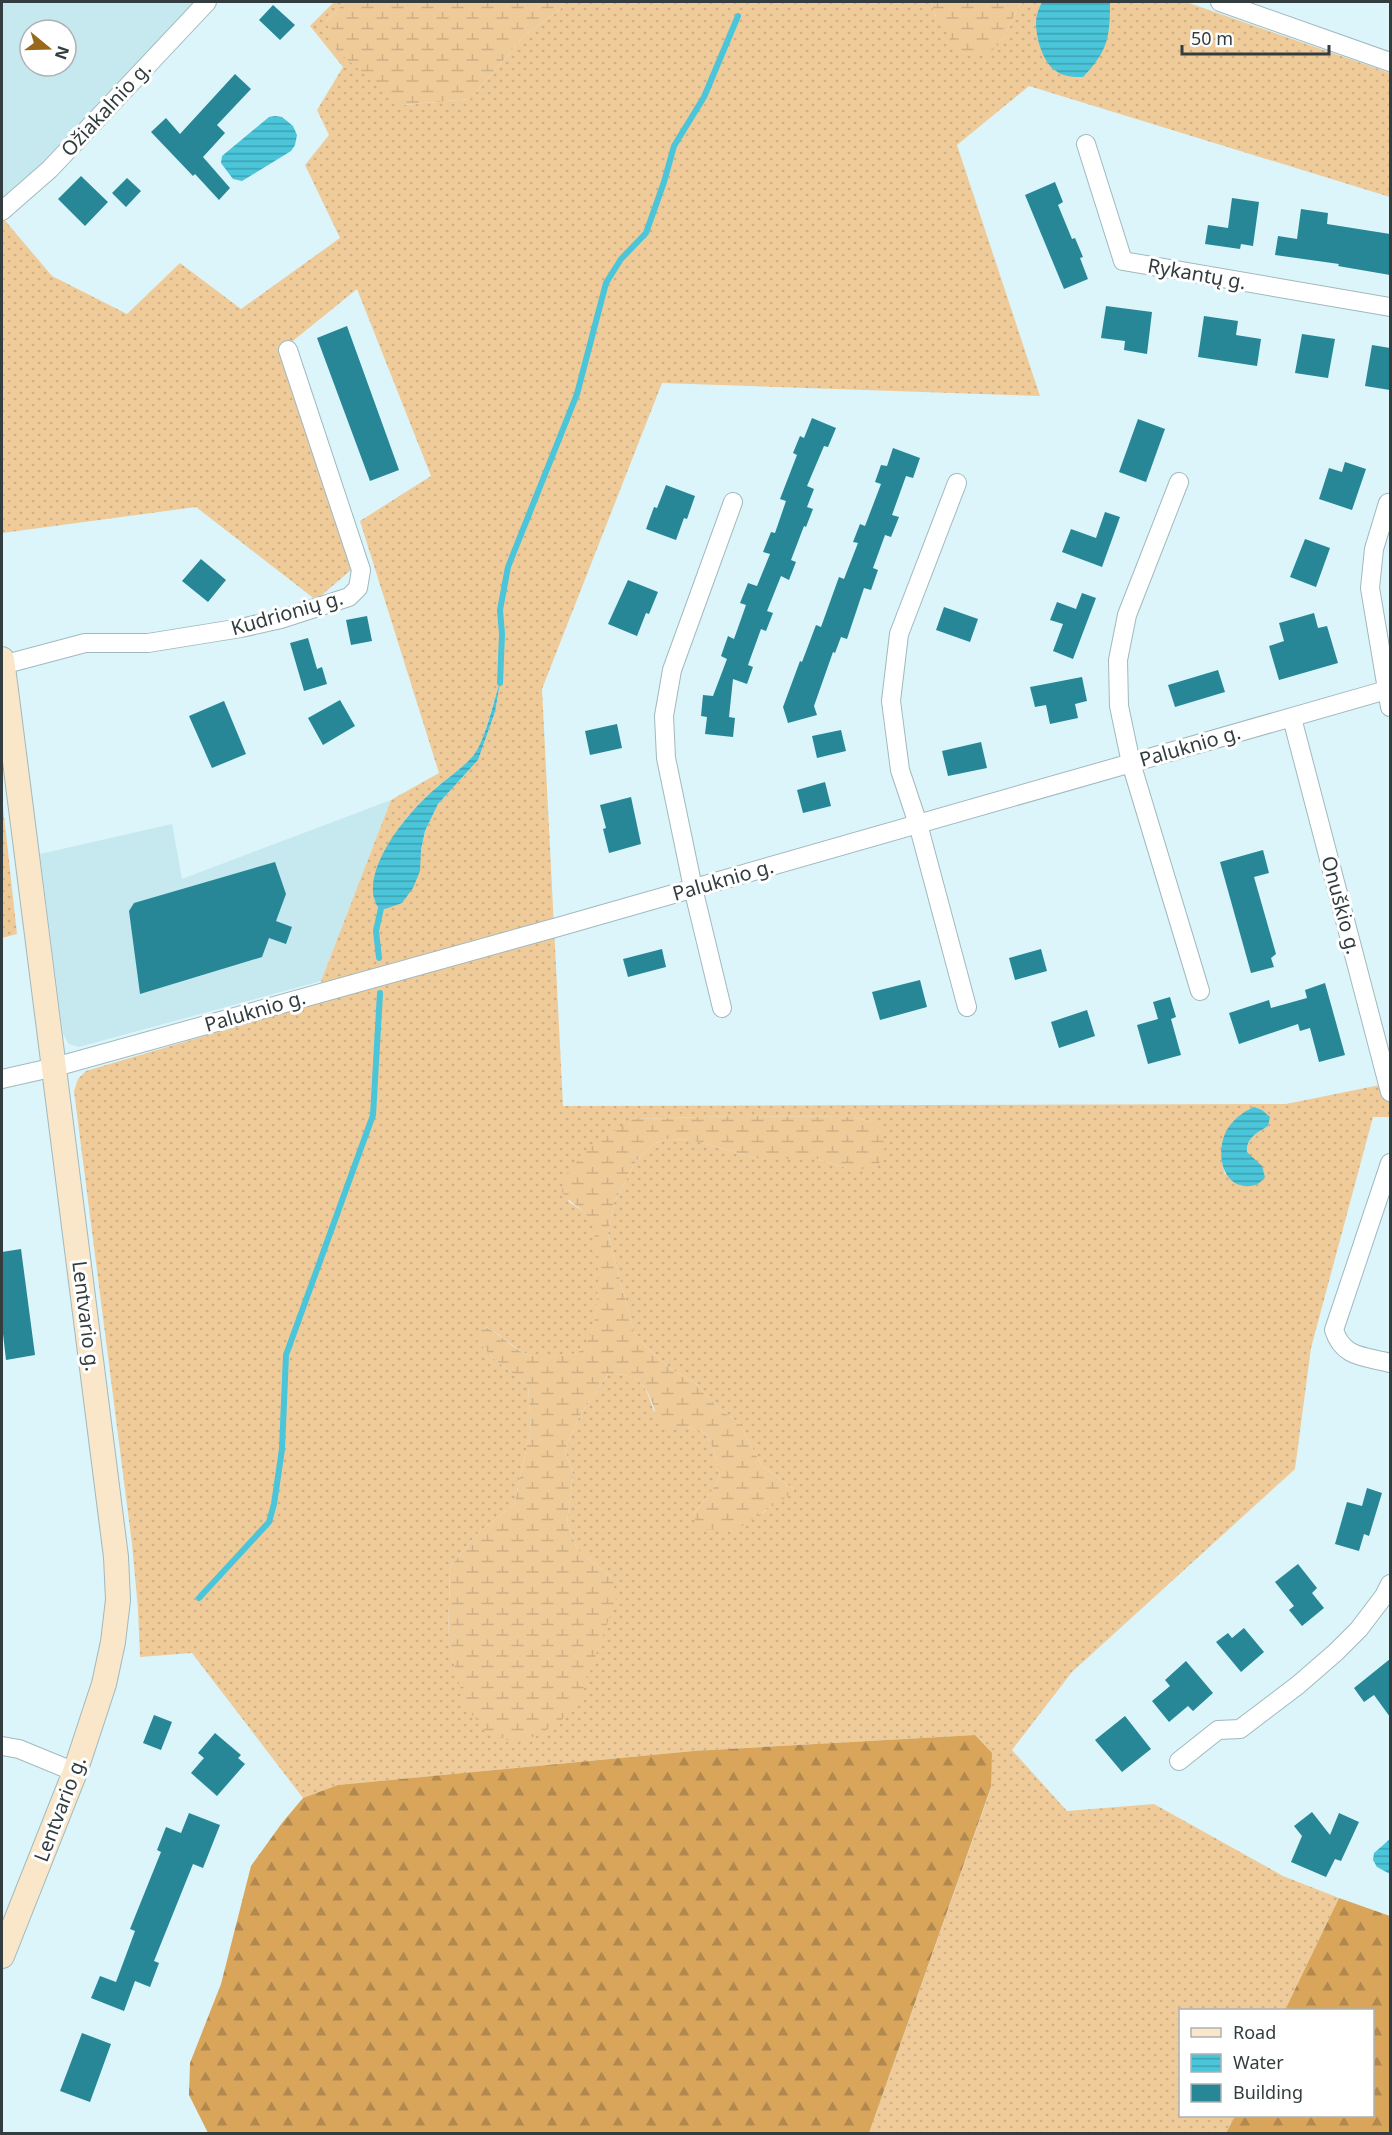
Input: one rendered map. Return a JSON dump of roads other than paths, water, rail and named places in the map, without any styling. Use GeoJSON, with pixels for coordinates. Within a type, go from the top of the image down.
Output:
{"type":"FeatureCollection","features":[{"type":"Feature","properties":{"kind":"main road","name":"Lentvario g."},"geometry":{"type":"LineString","coordinates":[[2,659],[116,1557],[118,1600],[113,1642],[104,1684],[75,1772],[2,1956]]}},
{"type":"Feature","properties":{"kind":"street","name":"Ožiakalnio g."},"geometry":{"type":"LineString","coordinates":[[2,211],[50,169],[207,2]]}},
{"type":"Feature","properties":{"kind":"street"},"geometry":{"type":"LineString","coordinates":[[1220,2],[1390,62]]}},
{"type":"Feature","properties":{"kind":"street","name":"Rykantų g."},"geometry":{"type":"LineString","coordinates":[[1086,144],[1124,261],[1390,307]]}},
{"type":"Feature","properties":{"kind":"street","name":"Kudrionių g."},"geometry":{"type":"LineString","coordinates":[[2,665],[85,643],[148,643],[241,628],[281,619],[349,597],[358,588],[361,570],[288,351]]}},
{"type":"Feature","properties":{"kind":"street"},"geometry":{"type":"LineString","coordinates":[[1179,482],[1127,615],[1119,660],[1119,706],[1131,763],[1200,991]]}},
{"type":"Feature","properties":{"kind":"street"},"geometry":{"type":"LineString","coordinates":[[957,483],[899,634],[891,701],[900,770],[918,824],[967,1007]]}},
{"type":"Feature","properties":{"kind":"street"},"geometry":{"type":"LineString","coordinates":[[722,1008],[693,888],[666,758],[664,716],[672,670],[733,502]]}},
{"type":"Feature","properties":{"kind":"street"},"geometry":{"type":"LineString","coordinates":[[1388,503],[1374,549],[1370,588],[1389,695]]}},
{"type":"Feature","properties":{"kind":"street","name":"Paluknio g."},"geometry":{"type":"LineString","coordinates":[[2,1079],[55,1067],[1292,718],[1389,695]]}},
{"type":"Feature","properties":{"kind":"street","name":"Onuškio g."},"geometry":{"type":"LineString","coordinates":[[1292,718],[1390,1092]]}},
{"type":"Feature","properties":{"kind":"street"},"geometry":{"type":"LineString","coordinates":[[1390,1163],[1334,1330],[1338,1342],[1346,1351],[1390,1363]]}},
{"type":"Feature","properties":{"kind":"street"},"geometry":{"type":"LineString","coordinates":[[1179,1761],[1218,1730],[1240,1729],[1298,1685],[1359,1629],[1384,1596],[1390,1584]]}},
{"type":"Feature","properties":{"kind":"street"},"geometry":{"type":"LineString","coordinates":[[2,1746],[19,1749],[75,1772]]}},
{"type":"Feature","properties":{"kind":"water"},"geometry":{"type":"Polygon","coordinates":[[[1042,2],[1110,2],[1106,43],[1098,59],[1083,77],[1073,77],[1056,71],[1043,54],[1036,29],[1038,10],[1042,2]]]}},
{"type":"Feature","properties":{"kind":"water"},"geometry":{"type":"Polygon","coordinates":[[[269,117],[282,117],[293,126],[297,135],[291,151],[242,181],[233,179],[221,163],[222,156],[269,117]]]}},
{"type":"Feature","properties":{"kind":"water"},"geometry":{"type":"Polygon","coordinates":[[[500,683],[495,712],[478,760],[438,804],[425,831],[420,871],[413,888],[402,903],[385,909],[377,906],[373,895],[374,879],[385,850],[414,809],[473,756],[485,732],[500,683]]]}},
{"type":"Feature","properties":{"kind":"water"},"geometry":{"type":"Polygon","coordinates":[[[1254,1107],[1270,1117],[1268,1126],[1253,1136],[1247,1147],[1247,1152],[1262,1166],[1265,1177],[1261,1182],[1245,1186],[1236,1183],[1225,1171],[1222,1163],[1222,1145],[1231,1124],[1254,1107]]]}},
{"type":"Feature","properties":{"kind":"water"},"geometry":{"type":"Polygon","coordinates":[[[1390,1839],[1390,1874],[1377,1867],[1373,1860],[1374,1853],[1390,1839]]]}},
{"type":"Feature","properties":{"kind":"waterway"},"geometry":{"type":"LineString","coordinates":[[500,683],[502,634],[500,610],[508,567],[577,394],[606,283],[621,259],[646,233],[674,146],[704,97],[738,16]]}},
{"type":"Feature","properties":{"kind":"waterway"},"geometry":{"type":"LineString","coordinates":[[379,958],[376,931],[381,908]]}},
{"type":"Feature","properties":{"kind":"waterway"},"geometry":{"type":"LineString","coordinates":[[199,1598],[269,1522],[282,1449],[286,1355],[373,1115],[380,993]]}}]}
